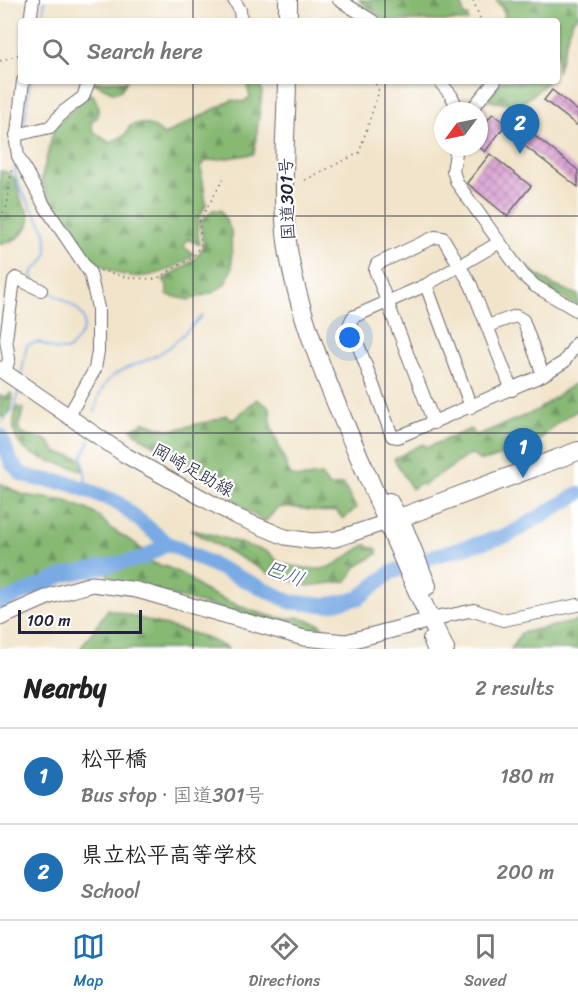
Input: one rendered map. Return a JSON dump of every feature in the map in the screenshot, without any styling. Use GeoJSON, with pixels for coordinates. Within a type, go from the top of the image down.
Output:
{"type":"FeatureCollection","features":[{"type":"Feature","properties":{"kind":"highway"},"geometry":{"type":"LineString","coordinates":[[288,0],[288,18]]}},
{"type":"Feature","properties":{"kind":"highway","name":"国道301号"},"geometry":{"type":"LineString","coordinates":[[287,84],[286,228],[295,281],[306,314],[357,424],[445,649]]}},
{"type":"Feature","properties":{"kind":"highway"},"geometry":{"type":"LineString","coordinates":[[395,524],[578,451]]}},
{"type":"Feature","properties":{"kind":"highway","name":"国道301号"},"geometry":{"type":"LineString","coordinates":[[433,614],[458,649]]}},
{"type":"Feature","properties":{"kind":"main road","name":"岡崎足助線"},"geometry":{"type":"LineString","coordinates":[[3,370],[124,455],[235,516],[285,537],[312,541],[336,539],[395,524]]}},
{"type":"Feature","properties":{"kind":"main road"},"geometry":{"type":"LineString","coordinates":[[0,618],[50,596],[92,584],[137,590],[304,638],[331,642],[368,638],[433,614]]}},
{"type":"Feature","properties":{"kind":"street"},"geometry":{"type":"LineString","coordinates":[[30,18],[33,0]]}},
{"type":"Feature","properties":{"kind":"street"},"geometry":{"type":"LineString","coordinates":[[234,0],[240,10],[241,18]]}},
{"type":"Feature","properties":{"kind":"street"},"geometry":{"type":"LineString","coordinates":[[339,0],[356,16]]}},
{"type":"Feature","properties":{"kind":"street"},"geometry":{"type":"LineString","coordinates":[[23,84],[16,135],[17,151],[44,205],[86,264],[96,294],[98,351],[91,378],[68,417]]}},
{"type":"Feature","properties":{"kind":"street"},"geometry":{"type":"LineString","coordinates":[[16,135],[41,131],[50,127],[63,111],[82,97],[88,84]]}},
{"type":"Feature","properties":{"kind":"street"},"geometry":{"type":"LineString","coordinates":[[442,84],[455,102]]}},
{"type":"Feature","properties":{"kind":"street"},"geometry":{"type":"LineString","coordinates":[[478,102],[492,84]]}},
{"type":"Feature","properties":{"kind":"street"},"geometry":{"type":"LineString","coordinates":[[456,156],[453,171],[457,183],[534,286],[578,311]]}},
{"type":"Feature","properties":{"kind":"street"},"geometry":{"type":"LineString","coordinates":[[434,423],[375,270],[377,264],[435,237],[442,238],[461,266],[512,390]]}},
{"type":"Feature","properties":{"kind":"street"},"geometry":{"type":"LineString","coordinates":[[500,242],[426,285],[353,317],[350,323],[392,435],[398,437],[434,423],[543,375],[564,362],[578,341]]}},
{"type":"Feature","properties":{"kind":"street"},"geometry":{"type":"LineString","coordinates":[[3,370],[9,359],[6,339],[14,280],[16,278],[26,281],[41,290]]}},
{"type":"Feature","properties":{"kind":"street"},"geometry":{"type":"LineString","coordinates":[[426,285],[471,407]]}},
{"type":"Feature","properties":{"kind":"street"},"geometry":{"type":"LineString","coordinates":[[487,327],[516,316],[523,320],[543,375]]}},
{"type":"Feature","properties":{"kind":"street"},"geometry":{"type":"LineString","coordinates":[[433,614],[474,610],[503,620],[578,605]]}},
{"type":"Feature","properties":{"kind":"path"},"geometry":{"type":"LineString","coordinates":[[473,0],[480,18]]}},
{"type":"Feature","properties":{"kind":"path"},"geometry":{"type":"LineString","coordinates":[[0,61],[18,55]]}},
{"type":"Feature","properties":{"kind":"path"},"geometry":{"type":"LineString","coordinates":[[305,180],[359,153],[379,91],[376,84]]}},
{"type":"Feature","properties":{"kind":"path"},"geometry":{"type":"LineString","coordinates":[[0,218],[7,206],[12,181],[12,153],[17,151]]}},
{"type":"Feature","properties":{"kind":"path"},"geometry":{"type":"LineString","coordinates":[[86,264],[129,278],[145,280],[164,275],[192,258],[201,245],[199,222],[224,178]]}},
{"type":"Feature","properties":{"kind":"green space"},"geometry":{"type":"Polygon","coordinates":[[[359,0],[461,0],[464,16],[468,16],[468,18],[382,18],[359,0]]]}},
{"type":"Feature","properties":{"kind":"green space"},"geometry":{"type":"Polygon","coordinates":[[[496,0],[578,0],[578,16],[572,21],[560,62],[560,18],[504,18],[505,13],[496,0]]]}},
{"type":"Feature","properties":{"kind":"green space"},"geometry":{"type":"Polygon","coordinates":[[[96,84],[125,84],[121,90],[114,93],[96,84]]]}},
{"type":"Feature","properties":{"kind":"green space"},"geometry":{"type":"Polygon","coordinates":[[[247,84],[260,84],[262,93],[254,154],[206,161],[201,167],[206,204],[197,222],[199,244],[187,239],[184,247],[193,254],[191,257],[164,272],[140,277],[118,273],[99,263],[82,248],[66,228],[41,181],[54,128],[89,94],[93,95],[99,107],[97,117],[91,122],[93,131],[110,143],[125,135],[130,126],[134,124],[152,127],[164,135],[232,100],[243,102],[250,97],[247,84]]]}},
{"type":"Feature","properties":{"kind":"green space"},"geometry":{"type":"Polygon","coordinates":[[[499,84],[545,84],[533,95],[515,104],[487,100],[499,84]]]}},
{"type":"Feature","properties":{"kind":"green space"},"geometry":{"type":"Polygon","coordinates":[[[0,171],[14,178],[29,220],[28,226],[21,235],[0,244],[0,171]]]}},
{"type":"Feature","properties":{"kind":"green space"},"geometry":{"type":"Polygon","coordinates":[[[213,210],[221,210],[231,231],[232,268],[225,284],[214,292],[189,300],[167,295],[167,286],[163,279],[192,261],[201,252],[203,237],[200,222],[213,210]]]}},
{"type":"Feature","properties":{"kind":"green space"},"geometry":{"type":"Polygon","coordinates":[[[519,262],[553,285],[578,295],[578,306],[538,284],[519,262]]]}},
{"type":"Feature","properties":{"kind":"green space"},"geometry":{"type":"Polygon","coordinates":[[[578,381],[578,410],[557,423],[534,445],[487,460],[479,460],[471,454],[425,485],[419,484],[412,489],[394,459],[422,444],[428,447],[471,429],[475,436],[536,411],[578,381]]]}},
{"type":"Feature","properties":{"kind":"green space"},"geometry":{"type":"Polygon","coordinates":[[[11,393],[13,399],[9,414],[3,418],[0,415],[0,395],[5,397],[11,393]]]}},
{"type":"Feature","properties":{"kind":"green space"},"geometry":{"type":"Polygon","coordinates":[[[257,399],[270,408],[271,426],[290,475],[299,478],[321,475],[329,487],[343,484],[356,508],[343,519],[336,510],[282,507],[275,510],[264,522],[234,501],[228,485],[145,440],[131,429],[145,422],[162,428],[174,429],[214,420],[225,415],[233,420],[257,399]]]}},
{"type":"Feature","properties":{"kind":"green space"},"geometry":{"type":"Polygon","coordinates":[[[17,407],[24,409],[18,427],[22,434],[45,439],[55,452],[81,458],[84,471],[44,459],[22,447],[16,437],[14,424],[17,407]]]}},
{"type":"Feature","properties":{"kind":"green space"},"geometry":{"type":"Polygon","coordinates":[[[0,483],[23,495],[66,501],[86,509],[99,516],[110,528],[136,544],[144,552],[108,564],[57,574],[0,599],[0,483]]]}},
{"type":"Feature","properties":{"kind":"green space"},"geometry":{"type":"Polygon","coordinates":[[[190,530],[266,551],[282,564],[307,568],[327,567],[366,545],[377,549],[377,554],[356,567],[347,581],[308,586],[268,573],[190,530]]]}},
{"type":"Feature","properties":{"kind":"green space"},"geometry":{"type":"Polygon","coordinates":[[[141,562],[157,564],[174,570],[189,578],[201,589],[249,609],[277,617],[297,617],[320,624],[323,629],[318,633],[302,630],[109,579],[107,572],[141,562]]]}},
{"type":"Feature","properties":{"kind":"green space"},"geometry":{"type":"Polygon","coordinates":[[[108,609],[205,637],[229,649],[80,649],[108,609]]]}},
{"type":"Feature","properties":{"kind":"green space"},"geometry":{"type":"Polygon","coordinates":[[[578,621],[578,649],[511,649],[521,633],[578,621]]]}},
{"type":"Feature","properties":{"kind":"building"},"geometry":{"type":"Polygon","coordinates":[[[552,90],[578,111],[578,126],[544,100],[552,90]]]}},
{"type":"Feature","properties":{"kind":"building"},"geometry":{"type":"Polygon","coordinates":[[[493,113],[506,124],[488,148],[488,119],[493,113]]]}},
{"type":"Feature","properties":{"kind":"building"},"geometry":{"type":"Polygon","coordinates":[[[526,129],[578,170],[578,187],[517,140],[526,129]]]}},
{"type":"Feature","properties":{"kind":"building"},"geometry":{"type":"Polygon","coordinates":[[[490,154],[531,186],[507,216],[467,183],[490,154]]]}},
{"type":"Feature","properties":{"kind":"waterway"},"geometry":{"type":"LineString","coordinates":[[42,18],[45,0]]}},
{"type":"Feature","properties":{"kind":"waterway"},"geometry":{"type":"LineString","coordinates":[[24,126],[30,84]]}},
{"type":"Feature","properties":{"kind":"waterway"},"geometry":{"type":"LineString","coordinates":[[15,163],[20,188],[45,231],[47,243],[45,259],[32,274],[34,281]]}},
{"type":"Feature","properties":{"kind":"waterway"},"geometry":{"type":"LineString","coordinates":[[21,377],[27,345],[39,342],[56,350],[68,350],[83,329],[84,321],[75,307],[46,290]]}},
{"type":"Feature","properties":{"kind":"waterway"},"geometry":{"type":"LineString","coordinates":[[95,412],[99,396],[112,377],[164,351],[202,316]]}},
{"type":"Feature","properties":{"kind":"waterway"},"geometry":{"type":"LineString","coordinates":[[0,425],[16,405],[19,388]]}},
{"type":"Feature","properties":{"kind":"waterway","name":"巴川"},"geometry":{"type":"LineString","coordinates":[[0,436],[12,464],[22,474],[38,479],[69,483],[117,502],[167,543],[291,602],[327,605],[359,598],[390,573],[437,555],[509,535],[578,494]]}},
{"type":"Feature","properties":{"kind":"waterway"},"geometry":{"type":"LineString","coordinates":[[87,490],[83,455],[90,441]]}},
{"type":"Feature","properties":{"kind":"waterway"},"geometry":{"type":"LineString","coordinates":[[0,603],[64,575],[144,558],[167,543]]}},
{"type":"Feature","properties":{"kind":"place","name":"県立松平高等学校"},"geometry":{"type":"Point","coordinates":[520,154]}},
{"type":"Feature","properties":{"kind":"place","name":"松平橋"},"geometry":{"type":"Point","coordinates":[523,478]}}]}
